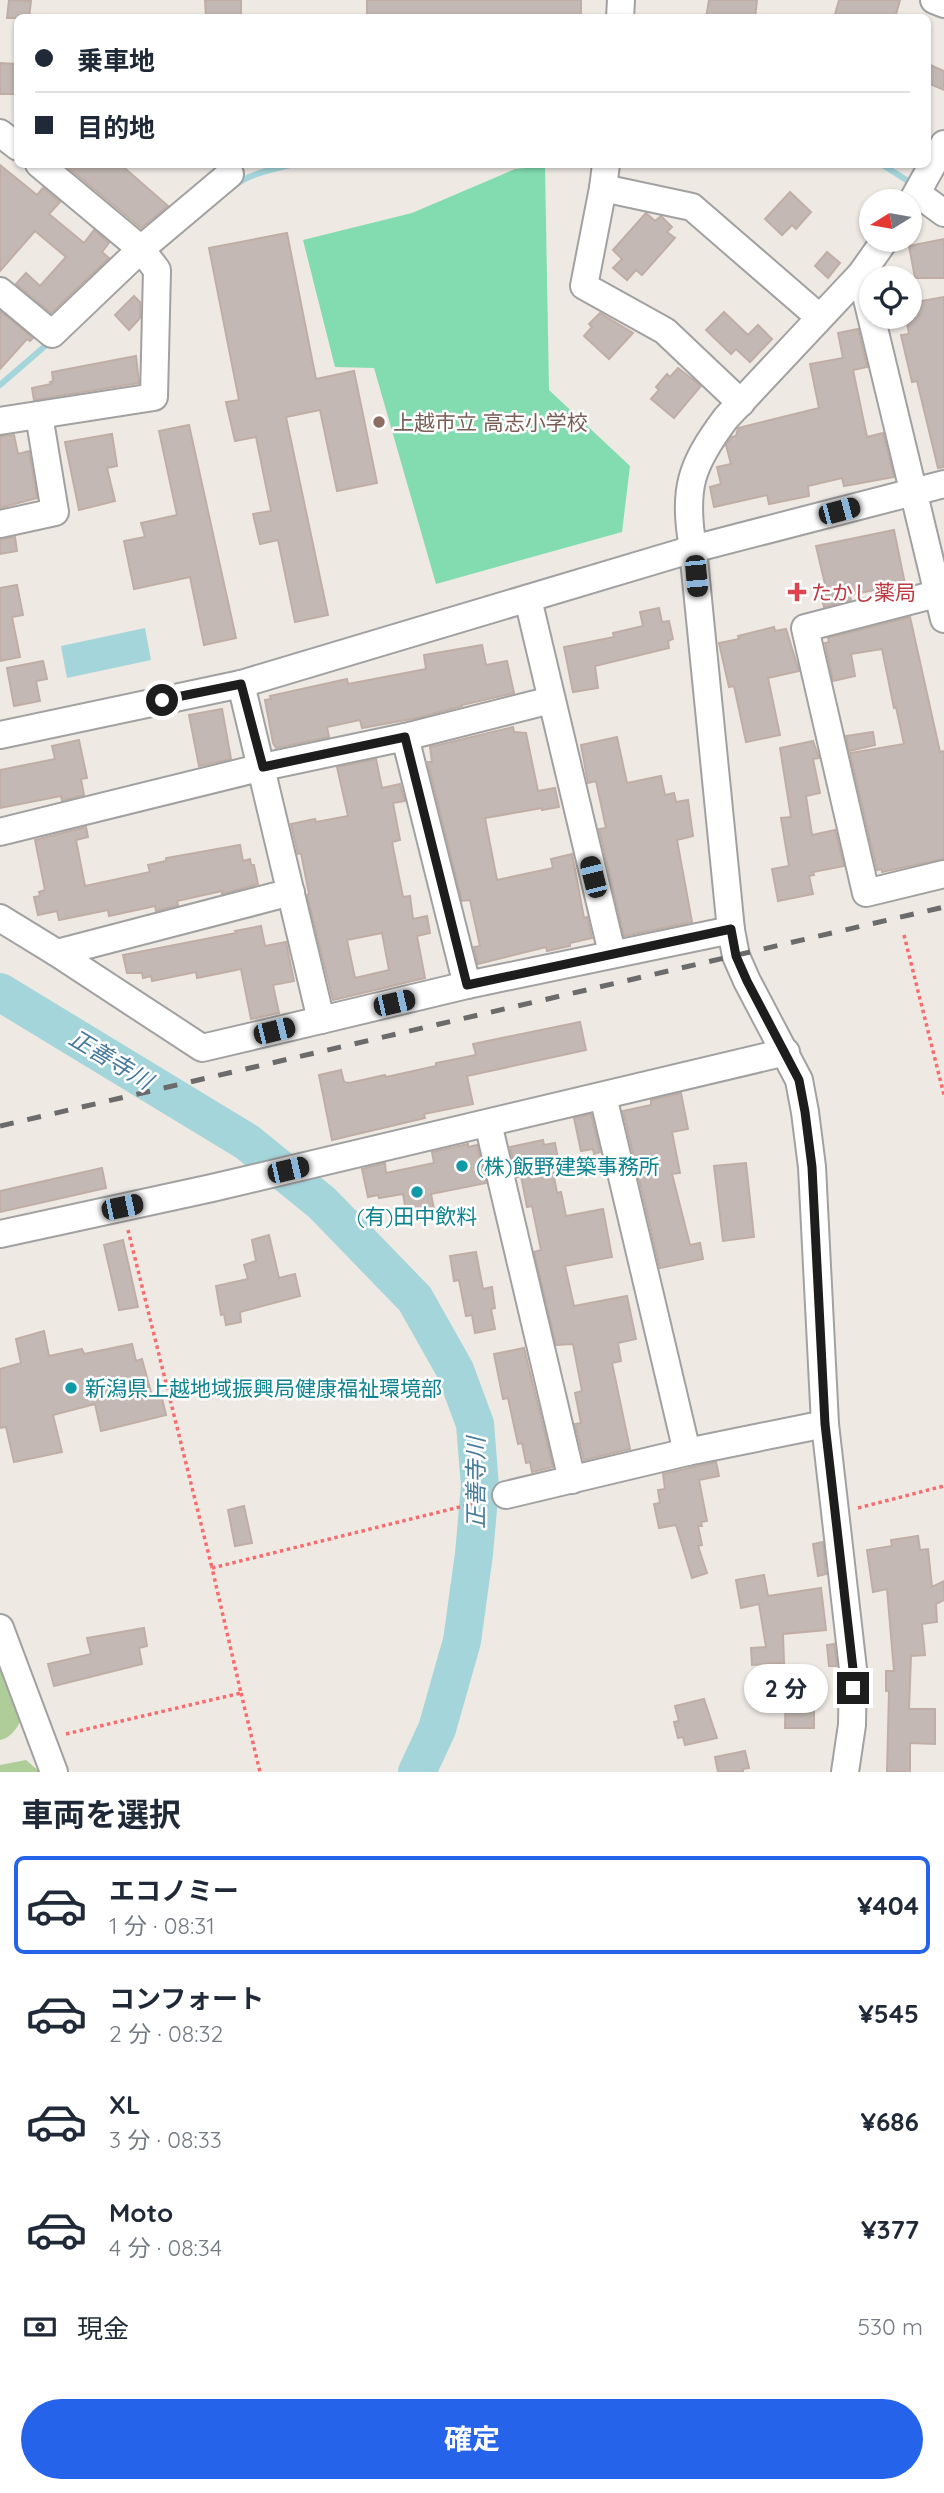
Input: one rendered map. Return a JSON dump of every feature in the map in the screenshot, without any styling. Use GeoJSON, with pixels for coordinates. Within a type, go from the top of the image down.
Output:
{"type":"FeatureCollection","features":[{"type":"Feature","properties":{"kind":"street"},"geometry":{"type":"LineString","coordinates":[[934,0],[944,4]]}},
{"type":"Feature","properties":{"kind":"street"},"geometry":{"type":"LineString","coordinates":[[0,133],[14,144]]}},
{"type":"Feature","properties":{"kind":"street"},"geometry":{"type":"LineString","coordinates":[[920,189],[944,144]]}},
{"type":"Feature","properties":{"kind":"street"},"geometry":{"type":"LineString","coordinates":[[0,421],[154,397],[158,270],[141,248],[44,168]]}},
{"type":"Feature","properties":{"kind":"street"},"geometry":{"type":"LineString","coordinates":[[0,292],[52,334],[141,248],[230,174]]}},
{"type":"Feature","properties":{"kind":"street"},"geometry":{"type":"LineString","coordinates":[[741,403],[665,331],[584,286],[604,176],[692,207],[819,317]]}},
{"type":"Feature","properties":{"kind":"street"},"geometry":{"type":"LineString","coordinates":[[922,194],[944,213]]}},
{"type":"Feature","properties":{"kind":"street"},"geometry":{"type":"LineString","coordinates":[[845,1772],[852,1725],[853,1669],[825,1424],[812,1167],[799,1080],[736,956],[687,513],[691,483],[698,460],[719,427],[859,276]]}},
{"type":"Feature","properties":{"kind":"street"},"geometry":{"type":"LineString","coordinates":[[874,329],[912,492],[942,602],[805,628],[866,893],[944,874]]}},
{"type":"Feature","properties":{"kind":"street"},"geometry":{"type":"LineString","coordinates":[[0,524],[55,512],[39,415]]}},
{"type":"Feature","properties":{"kind":"street"},"geometry":{"type":"LineString","coordinates":[[1,731],[241,684],[693,549],[944,484]]}},
{"type":"Feature","properties":{"kind":"street"},"geometry":{"type":"LineString","coordinates":[[528,599],[612,953]]}},
{"type":"Feature","properties":{"kind":"street"},"geometry":{"type":"LineString","coordinates":[[241,684],[263,767],[321,1020]]}},
{"type":"Feature","properties":{"kind":"street"},"geometry":{"type":"LineString","coordinates":[[0,832],[551,700]]}},
{"type":"Feature","properties":{"kind":"street"},"geometry":{"type":"LineString","coordinates":[[405,737],[467,985]]}},
{"type":"Feature","properties":{"kind":"street"},"geometry":{"type":"LineString","coordinates":[[57,953],[291,892]]}},
{"type":"Feature","properties":{"kind":"street"},"geometry":{"type":"LineString","coordinates":[[0,918],[202,1048],[467,985],[731,929]]}},
{"type":"Feature","properties":{"kind":"street"},"geometry":{"type":"LineString","coordinates":[[0,1234],[212,1188],[786,1052]]}},
{"type":"Feature","properties":{"kind":"street"},"geometry":{"type":"LineString","coordinates":[[603,1096],[687,1452]]}},
{"type":"Feature","properties":{"kind":"street"},"geometry":{"type":"LineString","coordinates":[[488,1123],[572,1480]]}},
{"type":"Feature","properties":{"kind":"street"},"geometry":{"type":"LineString","coordinates":[[506,1495],[687,1452],[825,1424]]}},
{"type":"Feature","properties":{"kind":"street"},"geometry":{"type":"LineString","coordinates":[[0,1628],[54,1772]]}},
{"type":"Feature","properties":{"kind":"path"},"geometry":{"type":"LineString","coordinates":[[904,935],[944,1095]]}},
{"type":"Feature","properties":{"kind":"path"},"geometry":{"type":"LineString","coordinates":[[122,1207],[260,1772]]}},
{"type":"Feature","properties":{"kind":"path"},"geometry":{"type":"LineString","coordinates":[[836,1514],[944,1486]]}},
{"type":"Feature","properties":{"kind":"path"},"geometry":{"type":"LineString","coordinates":[[212,1568],[460,1508]]}},
{"type":"Feature","properties":{"kind":"path"},"geometry":{"type":"LineString","coordinates":[[42,1739],[240,1693]]}},
{"type":"Feature","properties":{"kind":"green space"},"geometry":{"type":"Polygon","coordinates":[[[545,168],[549,390],[630,466],[622,532],[436,584],[374,368],[335,367],[303,240],[412,213],[515,169],[545,168]]]}},
{"type":"Feature","properties":{"kind":"green space"},"geometry":{"type":"Polygon","coordinates":[[[0,1656],[23,1715],[11,1734],[0,1740],[0,1656]]]}},
{"type":"Feature","properties":{"kind":"green space"},"geometry":{"type":"Polygon","coordinates":[[[26,1760],[40,1772],[0,1772],[0,1765],[26,1760]]]}},
{"type":"Feature","properties":{"kind":"water"},"geometry":{"type":"Polygon","coordinates":[[[145,628],[151,660],[67,678],[61,646],[145,628]]]}},
{"type":"Feature","properties":{"kind":"building"},"geometry":{"type":"Polygon","coordinates":[[[9,0],[31,1],[29,14],[14,14],[14,18],[7,18],[9,0]]]}},
{"type":"Feature","properties":{"kind":"building"},"geometry":{"type":"Polygon","coordinates":[[[205,0],[241,0],[241,14],[206,14],[205,0]]]}},
{"type":"Feature","properties":{"kind":"building"},"geometry":{"type":"Polygon","coordinates":[[[367,0],[581,0],[581,14],[367,14],[367,0]]]}},
{"type":"Feature","properties":{"kind":"building"},"geometry":{"type":"Polygon","coordinates":[[[709,0],[757,0],[755,14],[707,14],[709,0]]]}},
{"type":"Feature","properties":{"kind":"building"},"geometry":{"type":"Polygon","coordinates":[[[839,0],[900,0],[896,14],[835,14],[839,0]]]}},
{"type":"Feature","properties":{"kind":"building"},"geometry":{"type":"Polygon","coordinates":[[[0,63],[14,64],[14,94],[0,94],[0,63]]]}},
{"type":"Feature","properties":{"kind":"building"},"geometry":{"type":"Polygon","coordinates":[[[931,65],[944,71],[944,90],[931,84],[931,65]]]}},
{"type":"Feature","properties":{"kind":"building"},"geometry":{"type":"Polygon","coordinates":[[[0,165],[37,195],[43,188],[60,202],[49,214],[84,243],[94,230],[109,243],[102,252],[109,258],[51,313],[16,284],[26,273],[40,286],[66,257],[35,231],[0,271],[0,165]]]}},
{"type":"Feature","properties":{"kind":"building"},"geometry":{"type":"Polygon","coordinates":[[[69,168],[125,168],[168,206],[141,228],[69,168]]]}},
{"type":"Feature","properties":{"kind":"building"},"geometry":{"type":"Polygon","coordinates":[[[790,192],[811,212],[796,229],[792,225],[782,235],[765,219],[790,192]]]}},
{"type":"Feature","properties":{"kind":"building"},"geometry":{"type":"Polygon","coordinates":[[[646,213],[655,221],[661,216],[672,227],[667,232],[675,238],[642,275],[636,270],[627,280],[613,268],[622,259],[613,250],[646,213]]]}},
{"type":"Feature","properties":{"kind":"building"},"geometry":{"type":"Polygon","coordinates":[[[287,233],[316,379],[354,371],[377,483],[337,491],[320,410],[286,417],[328,615],[295,622],[278,540],[260,544],[253,514],[271,511],[256,437],[235,441],[226,402],[239,400],[209,248],[287,233]]]}},
{"type":"Feature","properties":{"kind":"building"},"geometry":{"type":"Polygon","coordinates":[[[944,239],[944,278],[922,278],[922,266],[913,266],[910,252],[922,252],[922,243],[944,239]]]}},
{"type":"Feature","properties":{"kind":"building"},"geometry":{"type":"Polygon","coordinates":[[[827,252],[840,263],[828,278],[815,266],[827,252]]]}},
{"type":"Feature","properties":{"kind":"building"},"geometry":{"type":"Polygon","coordinates":[[[134,296],[140,302],[140,318],[129,330],[115,315],[134,296]]]}},
{"type":"Feature","properties":{"kind":"building"},"geometry":{"type":"Polygon","coordinates":[[[944,297],[944,467],[938,468],[917,381],[912,382],[901,335],[909,334],[908,329],[922,329],[922,301],[944,297]]]}},
{"type":"Feature","properties":{"kind":"building"},"geometry":{"type":"Polygon","coordinates":[[[0,311],[33,338],[30,341],[27,339],[0,369],[0,311]]]}},
{"type":"Feature","properties":{"kind":"building"},"geometry":{"type":"Polygon","coordinates":[[[724,312],[748,335],[758,325],[772,339],[750,362],[736,349],[731,354],[706,330],[724,312]]]}},
{"type":"Feature","properties":{"kind":"building"},"geometry":{"type":"Polygon","coordinates":[[[600,313],[633,333],[609,359],[584,336],[592,327],[589,324],[600,313]]]}},
{"type":"Feature","properties":{"kind":"building"},"geometry":{"type":"Polygon","coordinates":[[[858,329],[867,367],[853,370],[867,437],[883,433],[894,477],[844,486],[842,478],[808,486],[809,496],[769,504],[767,495],[714,507],[710,487],[721,484],[717,467],[731,464],[726,445],[736,436],[738,428],[819,408],[810,364],[843,358],[838,333],[858,329]]]}},
{"type":"Feature","properties":{"kind":"building"},"geometry":{"type":"Polygon","coordinates":[[[136,356],[139,383],[34,400],[32,388],[51,384],[52,372],[136,356]]]}},
{"type":"Feature","properties":{"kind":"building"},"geometry":{"type":"Polygon","coordinates":[[[678,368],[701,386],[674,418],[651,399],[659,390],[656,387],[667,374],[670,377],[678,368]]]}},
{"type":"Feature","properties":{"kind":"building"},"geometry":{"type":"Polygon","coordinates":[[[189,425],[236,638],[204,645],[190,577],[134,589],[124,541],[145,537],[141,523],[177,515],[159,431],[189,425]]]}},
{"type":"Feature","properties":{"kind":"building"},"geometry":{"type":"Polygon","coordinates":[[[112,434],[117,466],[107,468],[115,501],[79,510],[65,442],[112,434]]]}},
{"type":"Feature","properties":{"kind":"building"},"geometry":{"type":"Polygon","coordinates":[[[14,435],[18,454],[29,451],[37,498],[0,508],[0,436],[14,435]]]}},
{"type":"Feature","properties":{"kind":"building"},"geometry":{"type":"Polygon","coordinates":[[[894,530],[905,584],[850,595],[851,600],[824,607],[820,590],[826,588],[816,546],[894,530]]]}},
{"type":"Feature","properties":{"kind":"building"},"geometry":{"type":"Polygon","coordinates":[[[15,537],[17,551],[0,554],[0,539],[15,537]]]}},
{"type":"Feature","properties":{"kind":"building"},"geometry":{"type":"Polygon","coordinates":[[[17,585],[23,615],[12,617],[20,657],[0,661],[0,588],[17,585]]]}},
{"type":"Feature","properties":{"kind":"building"},"geometry":{"type":"Polygon","coordinates":[[[659,608],[662,622],[669,621],[673,639],[668,641],[669,648],[595,666],[598,688],[573,692],[564,647],[614,637],[613,633],[643,626],[640,612],[659,608]]]}},
{"type":"Feature","properties":{"kind":"building"},"geometry":{"type":"Polygon","coordinates":[[[910,617],[940,752],[944,751],[944,859],[882,872],[882,869],[877,870],[850,753],[904,744],[882,649],[851,654],[855,676],[833,681],[825,643],[829,642],[828,638],[910,617]]]}},
{"type":"Feature","properties":{"kind":"building"},"geometry":{"type":"Polygon","coordinates":[[[774,627],[775,631],[786,629],[799,671],[768,678],[780,735],[746,742],[734,686],[729,687],[719,643],[774,627]]]}},
{"type":"Feature","properties":{"kind":"building"},"geometry":{"type":"Polygon","coordinates":[[[482,645],[486,665],[507,661],[514,693],[417,718],[362,728],[360,720],[327,727],[329,737],[276,748],[273,743],[265,700],[271,699],[270,696],[347,679],[348,684],[426,669],[424,655],[482,645]]]}},
{"type":"Feature","properties":{"kind":"building"},"geometry":{"type":"Polygon","coordinates":[[[43,661],[47,679],[36,681],[40,701],[14,706],[7,668],[43,661]]]}},
{"type":"Feature","properties":{"kind":"building"},"geometry":{"type":"Polygon","coordinates":[[[222,709],[231,759],[199,766],[189,715],[222,709]]]}},
{"type":"Feature","properties":{"kind":"building"},"geometry":{"type":"Polygon","coordinates":[[[513,727],[514,732],[526,733],[538,791],[555,788],[559,807],[485,818],[497,880],[553,868],[551,859],[572,854],[584,918],[587,917],[592,938],[570,943],[570,946],[547,951],[546,947],[478,964],[474,947],[480,946],[470,900],[462,901],[429,767],[428,762],[432,762],[430,747],[513,727]]]}},
{"type":"Feature","properties":{"kind":"building"},"geometry":{"type":"Polygon","coordinates":[[[873,732],[875,745],[849,751],[846,736],[873,732]]]}},
{"type":"Feature","properties":{"kind":"building"},"geometry":{"type":"Polygon","coordinates":[[[617,737],[627,783],[661,776],[665,795],[674,793],[676,802],[688,800],[693,836],[677,840],[692,922],[624,936],[599,829],[606,828],[596,781],[588,783],[581,745],[617,737]]]}},
{"type":"Feature","properties":{"kind":"building"},"geometry":{"type":"Polygon","coordinates":[[[79,740],[87,778],[81,779],[84,795],[62,801],[61,796],[0,808],[0,770],[55,759],[52,746],[79,740]]]}},
{"type":"Feature","properties":{"kind":"building"},"geometry":{"type":"Polygon","coordinates":[[[813,741],[819,758],[813,759],[820,793],[806,796],[812,835],[835,830],[844,866],[813,872],[814,875],[809,876],[813,894],[778,901],[772,869],[789,866],[781,818],[791,817],[780,748],[813,741]]]}},
{"type":"Feature","properties":{"kind":"building"},"geometry":{"type":"Polygon","coordinates":[[[376,759],[382,788],[400,784],[405,801],[393,803],[400,840],[392,842],[403,897],[410,896],[413,919],[427,916],[430,933],[417,936],[425,978],[333,1000],[307,895],[309,894],[301,853],[298,854],[291,824],[348,816],[337,767],[376,759]],[[382,933],[347,940],[355,978],[389,970],[382,933]]]}},
{"type":"Feature","properties":{"kind":"building"},"geometry":{"type":"Polygon","coordinates":[[[86,827],[88,837],[76,840],[85,886],[150,872],[148,865],[166,861],[166,858],[240,845],[243,861],[250,859],[251,865],[254,865],[258,884],[222,894],[222,891],[177,901],[178,905],[156,911],[155,906],[109,916],[108,910],[59,920],[57,911],[38,915],[34,897],[40,896],[39,892],[45,890],[35,840],[86,827]]]}},
{"type":"Feature","properties":{"kind":"building"},"geometry":{"type":"Polygon","coordinates":[[[261,926],[265,946],[286,942],[294,981],[273,985],[279,1013],[251,1019],[241,969],[197,978],[196,972],[152,981],[151,976],[143,978],[142,973],[127,973],[123,955],[261,926]]]}},
{"type":"Feature","properties":{"kind":"building"},"geometry":{"type":"Polygon","coordinates":[[[580,1022],[586,1050],[467,1076],[473,1104],[424,1114],[425,1118],[332,1140],[319,1075],[341,1070],[344,1082],[349,1083],[385,1075],[386,1077],[476,1055],[473,1044],[580,1022]]]}},
{"type":"Feature","properties":{"kind":"building"},"geometry":{"type":"Polygon","coordinates":[[[681,1093],[688,1129],[672,1132],[680,1173],[672,1174],[690,1245],[700,1243],[703,1259],[660,1268],[623,1111],[651,1105],[651,1100],[681,1093]]]}},
{"type":"Feature","properties":{"kind":"building"},"geometry":{"type":"Polygon","coordinates":[[[591,1114],[600,1152],[594,1154],[593,1149],[581,1151],[574,1118],[591,1114]]]}},
{"type":"Feature","properties":{"kind":"building"},"geometry":{"type":"Polygon","coordinates":[[[543,1140],[544,1145],[555,1143],[558,1159],[551,1160],[557,1193],[561,1192],[566,1216],[603,1209],[612,1257],[565,1266],[574,1306],[627,1296],[636,1339],[618,1343],[621,1361],[612,1363],[630,1449],[584,1460],[575,1424],[581,1423],[575,1393],[582,1391],[573,1344],[556,1345],[534,1252],[541,1250],[532,1206],[527,1207],[521,1176],[517,1177],[510,1147],[543,1140]]]}},
{"type":"Feature","properties":{"kind":"building"},"geometry":{"type":"Polygon","coordinates":[[[468,1144],[468,1147],[477,1145],[486,1183],[431,1194],[435,1214],[407,1217],[403,1194],[368,1197],[362,1169],[385,1163],[386,1173],[434,1163],[432,1152],[468,1144]]]}},
{"type":"Feature","properties":{"kind":"building"},"geometry":{"type":"Polygon","coordinates":[[[746,1163],[754,1237],[723,1241],[714,1166],[746,1163]]]}},
{"type":"Feature","properties":{"kind":"building"},"geometry":{"type":"Polygon","coordinates":[[[102,1168],[106,1188],[0,1212],[0,1191],[102,1168]]]}},
{"type":"Feature","properties":{"kind":"building"},"geometry":{"type":"Polygon","coordinates":[[[269,1235],[279,1278],[295,1274],[300,1296],[240,1312],[241,1322],[226,1325],[224,1314],[221,1315],[216,1286],[248,1279],[244,1265],[256,1261],[252,1240],[269,1235]]]}},
{"type":"Feature","properties":{"kind":"building"},"geometry":{"type":"Polygon","coordinates":[[[123,1240],[138,1307],[119,1310],[104,1245],[123,1240]]]}},
{"type":"Feature","properties":{"kind":"building"},"geometry":{"type":"Polygon","coordinates":[[[476,1252],[483,1289],[492,1287],[495,1308],[491,1309],[495,1329],[475,1333],[472,1315],[466,1316],[459,1280],[454,1281],[450,1256],[476,1252]]]}},
{"type":"Feature","properties":{"kind":"building","name":"新潟県上越地域振興局健康福祉環境部"},"geometry":{"type":"Polygon","coordinates":[[[44,1331],[49,1356],[82,1349],[84,1354],[132,1344],[136,1361],[142,1359],[152,1396],[161,1394],[166,1415],[101,1431],[95,1404],[53,1415],[62,1452],[14,1462],[6,1427],[0,1428],[0,1369],[21,1363],[16,1339],[44,1331]]]}},
{"type":"Feature","properties":{"kind":"building"},"geometry":{"type":"Polygon","coordinates":[[[524,1348],[553,1467],[532,1472],[530,1462],[526,1463],[522,1443],[518,1444],[508,1398],[503,1399],[494,1354],[524,1348]]]}},
{"type":"Feature","properties":{"kind":"building"},"geometry":{"type":"Polygon","coordinates":[[[716,1462],[719,1476],[699,1480],[707,1521],[698,1526],[702,1545],[698,1546],[707,1573],[692,1578],[676,1525],[659,1528],[654,1504],[660,1503],[658,1490],[665,1489],[663,1474],[716,1462]]]}},
{"type":"Feature","properties":{"kind":"building"},"geometry":{"type":"Polygon","coordinates":[[[244,1506],[252,1543],[235,1546],[228,1510],[244,1506]]]}},
{"type":"Feature","properties":{"kind":"building"},"geometry":{"type":"Polygon","coordinates":[[[918,1536],[920,1550],[928,1549],[932,1587],[944,1581],[944,1600],[936,1604],[937,1622],[922,1624],[925,1655],[911,1656],[909,1709],[935,1709],[935,1744],[910,1743],[910,1772],[887,1772],[889,1691],[886,1691],[886,1671],[894,1671],[887,1589],[873,1592],[867,1550],[892,1546],[891,1540],[918,1536]]]}},
{"type":"Feature","properties":{"kind":"building"},"geometry":{"type":"Polygon","coordinates":[[[823,1542],[826,1574],[818,1576],[813,1544],[823,1542]]]}},
{"type":"Feature","properties":{"kind":"building"},"geometry":{"type":"Polygon","coordinates":[[[764,1575],[768,1596],[821,1588],[826,1630],[783,1634],[784,1663],[752,1665],[751,1648],[766,1647],[759,1604],[741,1608],[736,1580],[764,1575]]]}},
{"type":"Feature","properties":{"kind":"building"},"geometry":{"type":"Polygon","coordinates":[[[144,1628],[147,1646],[139,1648],[142,1664],[54,1686],[48,1664],[91,1654],[87,1638],[144,1628]]]}},
{"type":"Feature","properties":{"kind":"building"},"geometry":{"type":"Polygon","coordinates":[[[834,1644],[837,1666],[829,1666],[827,1645],[834,1644]]]}},
{"type":"Feature","properties":{"kind":"building"},"geometry":{"type":"Polygon","coordinates":[[[786,1683],[814,1683],[814,1728],[785,1728],[786,1683]]]}},
{"type":"Feature","properties":{"kind":"building"},"geometry":{"type":"Polygon","coordinates":[[[704,1699],[717,1738],[685,1745],[683,1737],[678,1738],[674,1722],[679,1721],[675,1706],[704,1699]]]}},
{"type":"Feature","properties":{"kind":"building"},"geometry":{"type":"Polygon","coordinates":[[[745,1751],[749,1768],[743,1769],[743,1772],[718,1772],[715,1757],[745,1751]]]}},
{"type":"Feature","properties":{"kind":"waterway"},"geometry":{"type":"LineString","coordinates":[[234,186],[255,175],[278,168]]}},
{"type":"Feature","properties":{"kind":"waterway"},"geometry":{"type":"LineString","coordinates":[[887,168],[916,186]]}},
{"type":"Feature","properties":{"kind":"waterway"},"geometry":{"type":"LineString","coordinates":[[0,385],[52,340]]}},
{"type":"Feature","properties":{"kind":"waterway","name":"正善寺川"},"geometry":{"type":"LineString","coordinates":[[0,992],[247,1142],[322,1203],[415,1299],[455,1370],[475,1424],[480,1486],[474,1554],[462,1641],[437,1729],[417,1772]]}},
{"type":"Feature","properties":{"kind":"railway"},"geometry":{"type":"LineString","coordinates":[[0,1126],[944,907]]}},
{"type":"Feature","properties":{"kind":"place","name":"上越市立 高志小学校"},"geometry":{"type":"Point","coordinates":[379,422]}},
{"type":"Feature","properties":{"kind":"place","name":"たかし薬局"},"geometry":{"type":"Point","coordinates":[797,592]}},
{"type":"Feature","properties":{"kind":"place","name":"(株)飯野建築事務所"},"geometry":{"type":"Point","coordinates":[462,1166]}},
{"type":"Feature","properties":{"kind":"place","name":"(有)田中飲料"},"geometry":{"type":"Point","coordinates":[417,1192]}},
{"type":"Feature","properties":{"kind":"place","name":"新潟県上越地域振興局健康福祉環境部"},"geometry":{"type":"Point","coordinates":[71,1388]}},
{"type":"Feature","properties":{"kind":"route"},"geometry":{"type":"LineString","coordinates":[[162,700],[241,684],[263,767],[405,737],[467,985],[731,929],[736,956],[747,981],[799,1080],[805,1112],[812,1167],[825,1424],[853,1688]]}}]}
